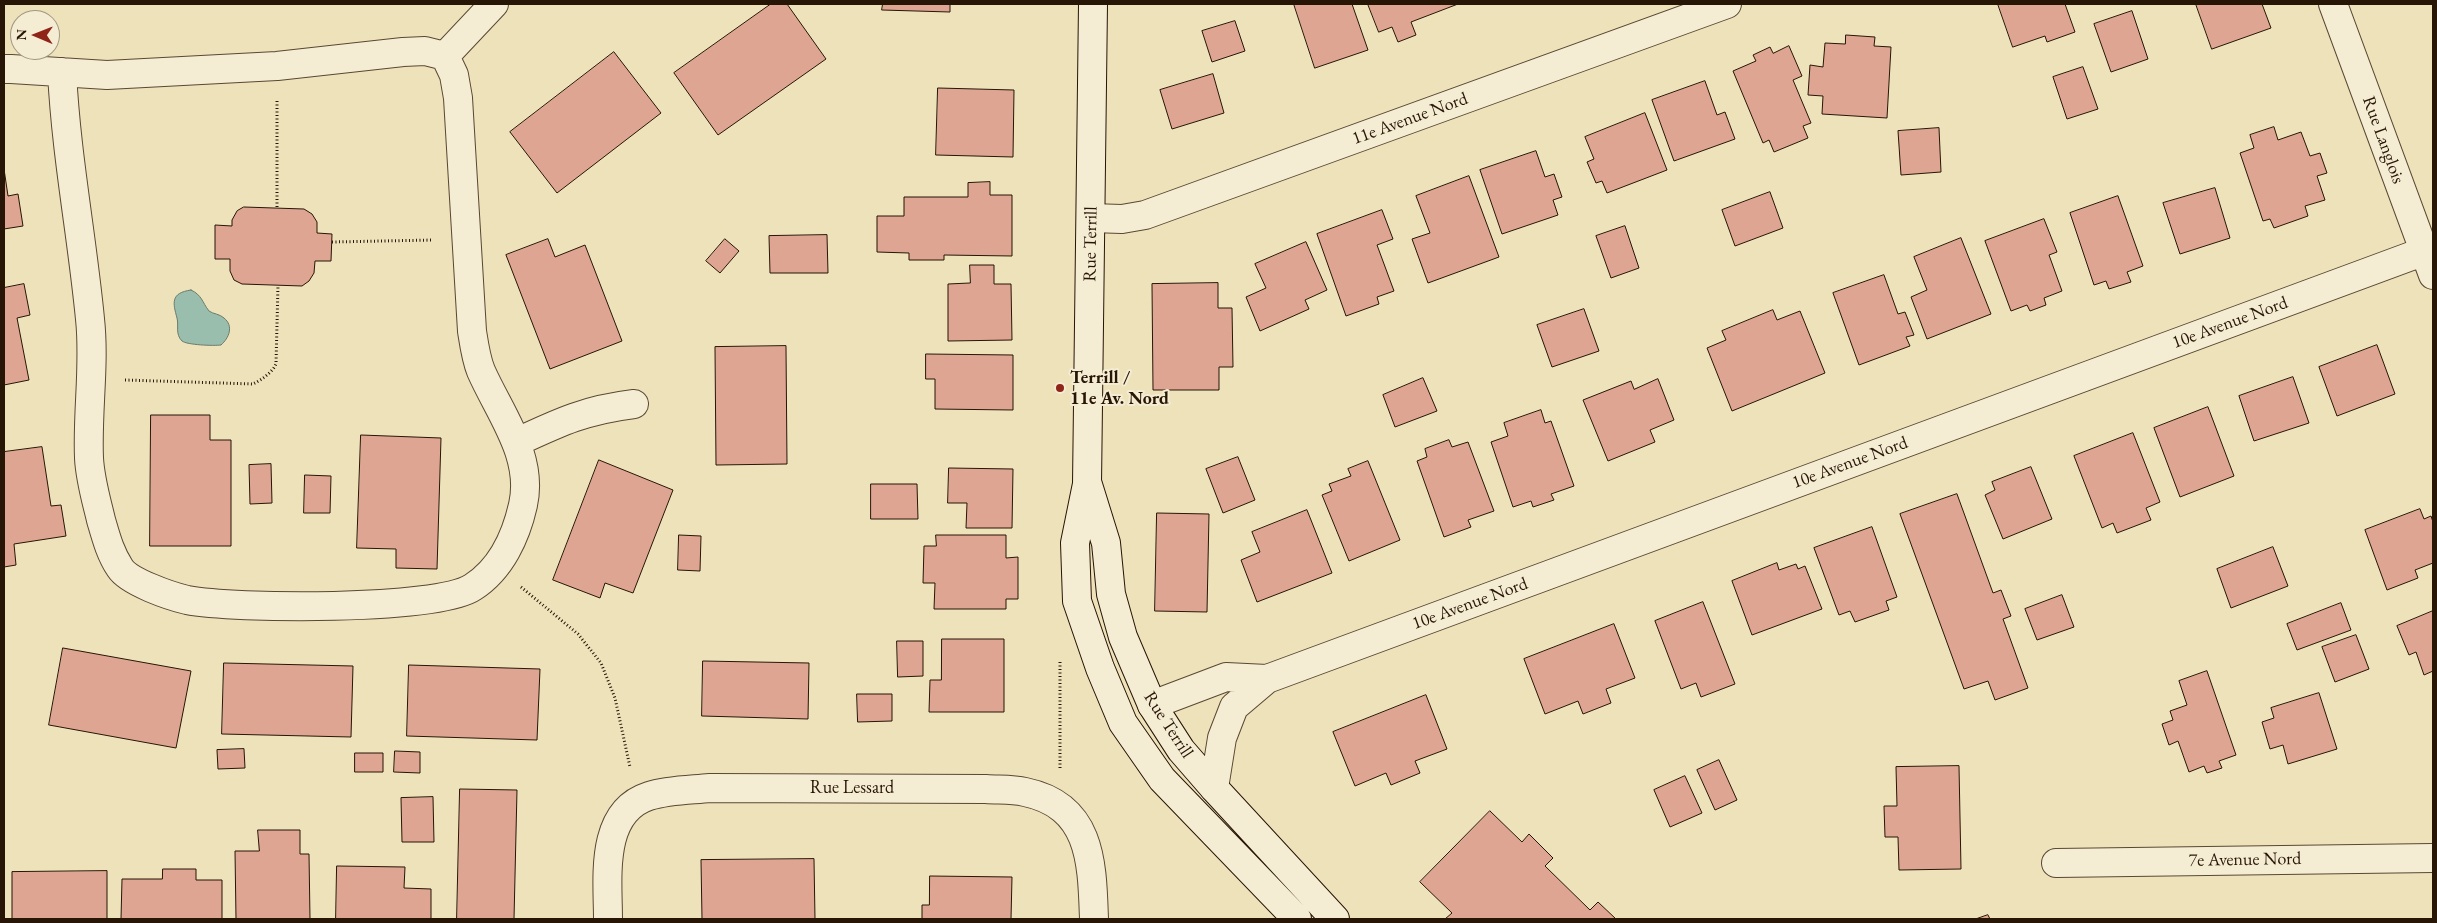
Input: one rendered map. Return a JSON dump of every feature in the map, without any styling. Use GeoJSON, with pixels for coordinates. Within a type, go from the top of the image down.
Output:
{"type":"FeatureCollection","features":[{"type":"Feature","properties":{"kind":"street"},"geometry":{"type":"LineString","coordinates":[[445,56],[494,4]]}},
{"type":"Feature","properties":{"kind":"street","name":"Rue Terrill"},"geometry":{"type":"LineString","coordinates":[[1093,4],[1087,484],[1074,543],[1077,601],[1100,668],[1123,723],[1162,779],[1297,919]]}},
{"type":"Feature","properties":{"kind":"street","name":"11e Avenue Nord"},"geometry":{"type":"LineString","coordinates":[[1091,218],[1122,219],[1145,215],[1727,4]]}},
{"type":"Feature","properties":{"kind":"street","name":"Rue Langlois"},"geometry":{"type":"LineString","coordinates":[[2333,4],[2430,258]]}},
{"type":"Feature","properties":{"kind":"street"},"geometry":{"type":"LineString","coordinates":[[4,69],[107,75],[277,66],[403,52],[425,51],[445,56]]}},
{"type":"Feature","properties":{"kind":"street"},"geometry":{"type":"LineString","coordinates":[[62,72],[64,115],[90,322],[92,379],[91,484],[109,548],[122,571],[151,588],[187,600],[255,606],[393,603],[445,597],[472,588],[496,567],[510,544],[523,504],[526,475],[517,442],[479,367],[472,331],[458,98],[454,75],[445,56]]}},
{"type":"Feature","properties":{"kind":"street","name":"10e Avenue Nord"},"geometry":{"type":"LineString","coordinates":[[1214,788],[1222,738],[1234,707],[1266,679],[2430,258]]}},
{"type":"Feature","properties":{"kind":"street"},"geometry":{"type":"LineString","coordinates":[[517,442],[569,417],[599,408],[634,404]]}},
{"type":"Feature","properties":{"kind":"street","name":"Rue Terrill"},"geometry":{"type":"LineString","coordinates":[[1087,484],[1106,543],[1111,594],[1123,637],[1152,705],[1182,750],[1214,788],[1330,910],[1335,919]]}},
{"type":"Feature","properties":{"kind":"street","name":"10e Avenue Nord"},"geometry":{"type":"LineString","coordinates":[[1152,705],[1226,677],[1266,679]]}},
{"type":"Feature","properties":{"kind":"street","name":"Rue Lessard"},"geometry":{"type":"LineString","coordinates":[[631,805],[647,796],[669,791],[710,788],[986,789],[1025,792],[1060,808]]}},
{"type":"Feature","properties":{"kind":"street"},"geometry":{"type":"LineString","coordinates":[[608,919],[609,844],[619,820],[631,805]]}},
{"type":"Feature","properties":{"kind":"street"},"geometry":{"type":"LineString","coordinates":[[1060,808],[1087,843],[1093,879],[1094,919]]}},
{"type":"Feature","properties":{"kind":"street","name":"7e Avenue Nord"},"geometry":{"type":"LineString","coordinates":[[2056,863],[2433,858]]}},
{"type":"Feature","properties":{"kind":"path"},"geometry":{"type":"LineString","coordinates":[[277,66],[277,208]]}},
{"type":"Feature","properties":{"kind":"path"},"geometry":{"type":"LineString","coordinates":[[332,242],[466,239]]}},
{"type":"Feature","properties":{"kind":"path"},"geometry":{"type":"LineString","coordinates":[[92,379],[253,384],[258,382],[274,369],[276,364],[278,285]]}},
{"type":"Feature","properties":{"kind":"path"},"geometry":{"type":"LineString","coordinates":[[496,567],[578,634],[600,663],[615,698],[629,762],[631,805]]}},
{"type":"Feature","properties":{"kind":"path"},"geometry":{"type":"LineString","coordinates":[[1060,659],[1060,808]]}},
{"type":"Feature","properties":{"kind":"shaded area"},"geometry":{"type":"Polygon","coordinates":[[[191,290],[200,296],[209,311],[227,321],[230,328],[229,332],[221,345],[189,343],[182,341],[180,338],[174,303],[176,296],[184,291],[191,290]]]}},
{"type":"Feature","properties":{"kind":"building"},"geometry":{"type":"Polygon","coordinates":[[[771,4],[787,4],[826,59],[718,135],[674,73],[771,4]]]}},
{"type":"Feature","properties":{"kind":"building"},"geometry":{"type":"Polygon","coordinates":[[[883,4],[950,4],[950,12],[882,10],[883,4]]]}},
{"type":"Feature","properties":{"kind":"building"},"geometry":{"type":"Polygon","coordinates":[[[1294,4],[1352,4],[1368,50],[1315,68],[1294,4]]]}},
{"type":"Feature","properties":{"kind":"building"},"geometry":{"type":"Polygon","coordinates":[[[1368,4],[1458,4],[1411,22],[1416,35],[1398,42],[1392,27],[1379,32],[1368,4]]]}},
{"type":"Feature","properties":{"kind":"building"},"geometry":{"type":"Polygon","coordinates":[[[1998,4],[2065,4],[2075,32],[2047,42],[2045,36],[2013,47],[1998,4]]]}},
{"type":"Feature","properties":{"kind":"building"},"geometry":{"type":"Polygon","coordinates":[[[2196,4],[2262,4],[2271,28],[2212,49],[2196,4]]]}},
{"type":"Feature","properties":{"kind":"building"},"geometry":{"type":"Polygon","coordinates":[[[2132,11],[2148,59],[2111,72],[2094,24],[2132,11]]]}},
{"type":"Feature","properties":{"kind":"building"},"geometry":{"type":"Polygon","coordinates":[[[1235,21],[1245,51],[1212,62],[1202,31],[1235,21]]]}},
{"type":"Feature","properties":{"kind":"building"},"geometry":{"type":"Polygon","coordinates":[[[1846,35],[1875,37],[1874,46],[1891,47],[1887,118],[1822,114],[1823,96],[1808,95],[1810,65],[1823,67],[1825,43],[1845,44],[1846,35]]]}},
{"type":"Feature","properties":{"kind":"building"},"geometry":{"type":"Polygon","coordinates":[[[1789,46],[1802,76],[1793,80],[1811,123],[1803,126],[1808,138],[1774,152],[1769,140],[1763,143],[1733,71],[1756,61],[1753,55],[1770,47],[1773,53],[1789,46]]]}},
{"type":"Feature","properties":{"kind":"building"},"geometry":{"type":"Polygon","coordinates":[[[614,52],[661,113],[557,193],[510,132],[614,52]]]}},
{"type":"Feature","properties":{"kind":"building"},"geometry":{"type":"Polygon","coordinates":[[[2083,67],[2098,109],[2067,119],[2053,77],[2083,67]]]}},
{"type":"Feature","properties":{"kind":"building"},"geometry":{"type":"Polygon","coordinates":[[[1213,74],[1224,113],[1172,129],[1160,90],[1213,74]]]}},
{"type":"Feature","properties":{"kind":"building"},"geometry":{"type":"Polygon","coordinates":[[[1705,81],[1717,115],[1725,112],[1735,139],[1674,161],[1652,100],[1705,81]]]}},
{"type":"Feature","properties":{"kind":"building"},"geometry":{"type":"Polygon","coordinates":[[[938,88],[1014,90],[1013,157],[936,155],[938,88]]]}},
{"type":"Feature","properties":{"kind":"building"},"geometry":{"type":"Polygon","coordinates":[[[1645,113],[1667,170],[1607,193],[1602,181],[1596,183],[1587,162],[1594,159],[1585,137],[1645,113]]]}},
{"type":"Feature","properties":{"kind":"building"},"geometry":{"type":"Polygon","coordinates":[[[2274,127],[2278,140],[2301,132],[2310,156],[2320,153],[2327,173],[2317,176],[2325,200],[2305,206],[2308,216],[2274,228],[2270,219],[2263,221],[2240,153],[2254,148],[2250,135],[2274,127]]]}},
{"type":"Feature","properties":{"kind":"building"},"geometry":{"type":"Polygon","coordinates":[[[1939,128],[1941,172],[1901,175],[1898,131],[1939,128]]]}},
{"type":"Feature","properties":{"kind":"building"},"geometry":{"type":"Polygon","coordinates":[[[1536,151],[1545,177],[1554,174],[1562,197],[1553,200],[1558,215],[1502,234],[1480,170],[1536,151]]]}},
{"type":"Feature","properties":{"kind":"building"},"geometry":{"type":"Polygon","coordinates":[[[4,169],[8,196],[18,194],[23,226],[4,229],[4,169]]]}},
{"type":"Feature","properties":{"kind":"building"},"geometry":{"type":"Polygon","coordinates":[[[1469,176],[1499,257],[1428,283],[1412,239],[1430,233],[1416,196],[1469,176]]]}},
{"type":"Feature","properties":{"kind":"building"},"geometry":{"type":"Polygon","coordinates":[[[990,182],[990,195],[1012,195],[1012,256],[944,255],[944,260],[909,260],[909,253],[877,252],[877,216],[904,216],[904,197],[968,197],[968,183],[990,182]]]}},
{"type":"Feature","properties":{"kind":"building"},"geometry":{"type":"Polygon","coordinates":[[[2215,188],[2230,238],[2180,254],[2163,203],[2215,188]]]}},
{"type":"Feature","properties":{"kind":"building"},"geometry":{"type":"Polygon","coordinates":[[[1770,192],[1783,228],[1735,246],[1722,210],[1770,192]]]}},
{"type":"Feature","properties":{"kind":"building"},"geometry":{"type":"Polygon","coordinates":[[[2118,196],[2143,266],[2127,272],[2131,282],[2109,289],[2106,281],[2094,285],[2070,213],[2118,196]]]}},
{"type":"Feature","properties":{"kind":"building"},"geometry":{"type":"Polygon","coordinates":[[[244,207],[304,209],[312,214],[317,222],[317,233],[332,234],[331,261],[315,261],[314,273],[309,281],[302,286],[242,284],[234,280],[230,271],[230,259],[215,259],[215,225],[232,226],[232,220],[237,211],[244,207]]]}},
{"type":"Feature","properties":{"kind":"building"},"geometry":{"type":"Polygon","coordinates":[[[1382,210],[1393,239],[1377,245],[1394,291],[1377,297],[1379,304],[1346,316],[1317,234],[1382,210]]]}},
{"type":"Feature","properties":{"kind":"building"},"geometry":{"type":"Polygon","coordinates":[[[2044,219],[2057,252],[2049,255],[2062,291],[2044,298],[2046,305],[2030,311],[2027,305],[2011,311],[1985,241],[2044,219]]]}},
{"type":"Feature","properties":{"kind":"building"},"geometry":{"type":"Polygon","coordinates":[[[1625,226],[1639,268],[1611,278],[1596,236],[1625,226]]]}},
{"type":"Feature","properties":{"kind":"building"},"geometry":{"type":"Polygon","coordinates":[[[827,235],[828,273],[770,273],[769,236],[827,235]]]}},
{"type":"Feature","properties":{"kind":"building"},"geometry":{"type":"Polygon","coordinates":[[[1961,238],[1991,314],[1927,339],[1911,297],[1927,290],[1914,257],[1961,238]]]}},
{"type":"Feature","properties":{"kind":"building"},"geometry":{"type":"Polygon","coordinates":[[[548,239],[555,257],[585,245],[622,341],[550,369],[506,255],[548,239]]]}},
{"type":"Feature","properties":{"kind":"building"},"geometry":{"type":"Polygon","coordinates":[[[725,239],[739,251],[720,273],[706,261],[725,239]]]}},
{"type":"Feature","properties":{"kind":"building"},"geometry":{"type":"Polygon","coordinates":[[[1306,242],[1327,290],[1305,300],[1309,309],[1260,331],[1246,297],[1266,288],[1255,264],[1306,242]]]}},
{"type":"Feature","properties":{"kind":"building"},"geometry":{"type":"Polygon","coordinates":[[[970,265],[994,265],[994,284],[1011,284],[1012,340],[948,341],[948,284],[970,283],[970,265]]]}},
{"type":"Feature","properties":{"kind":"building"},"geometry":{"type":"Polygon","coordinates":[[[1884,275],[1898,314],[1905,312],[1914,335],[1906,337],[1910,346],[1859,365],[1833,293],[1884,275]]]}},
{"type":"Feature","properties":{"kind":"building"},"geometry":{"type":"Polygon","coordinates":[[[1218,283],[1218,308],[1232,308],[1233,367],[1219,367],[1219,390],[1153,390],[1152,284],[1218,283]]]}},
{"type":"Feature","properties":{"kind":"building"},"geometry":{"type":"Polygon","coordinates":[[[24,284],[30,315],[17,318],[29,380],[4,385],[4,288],[24,284]]]}},
{"type":"Feature","properties":{"kind":"building"},"geometry":{"type":"Polygon","coordinates":[[[1584,309],[1599,351],[1552,367],[1537,325],[1584,309]]]}},
{"type":"Feature","properties":{"kind":"building"},"geometry":{"type":"Polygon","coordinates":[[[1773,310],[1777,320],[1800,311],[1825,373],[1732,411],[1707,348],[1726,340],[1722,331],[1773,310]]]}},
{"type":"Feature","properties":{"kind":"building"},"geometry":{"type":"Polygon","coordinates":[[[2377,345],[2395,394],[2337,416],[2319,367],[2377,345]]]}},
{"type":"Feature","properties":{"kind":"building"},"geometry":{"type":"Polygon","coordinates":[[[786,346],[787,464],[716,465],[715,347],[786,346]]]}},
{"type":"Feature","properties":{"kind":"building"},"geometry":{"type":"Polygon","coordinates":[[[926,354],[1013,355],[1013,410],[935,409],[935,379],[926,379],[926,354]]]}},
{"type":"Feature","properties":{"kind":"building"},"geometry":{"type":"Polygon","coordinates":[[[2293,377],[2309,423],[2254,441],[2239,396],[2293,377]]]}},
{"type":"Feature","properties":{"kind":"building"},"geometry":{"type":"Polygon","coordinates":[[[1423,378],[1437,411],[1395,427],[1383,395],[1423,378]]]}},
{"type":"Feature","properties":{"kind":"building"},"geometry":{"type":"Polygon","coordinates":[[[1658,379],[1674,420],[1650,430],[1655,442],[1608,461],[1583,400],[1631,381],[1634,389],[1658,379]]]}},
{"type":"Feature","properties":{"kind":"building"},"geometry":{"type":"Polygon","coordinates":[[[2208,407],[2234,476],[2180,497],[2154,428],[2208,407]]]}},
{"type":"Feature","properties":{"kind":"building"},"geometry":{"type":"Polygon","coordinates":[[[1541,410],[1545,423],[1551,421],[1574,486],[1551,494],[1554,500],[1533,507],[1531,501],[1513,507],[1491,442],[1508,436],[1504,423],[1541,410]]]}},
{"type":"Feature","properties":{"kind":"building"},"geometry":{"type":"Polygon","coordinates":[[[151,415],[210,415],[210,440],[231,440],[231,546],[150,546],[151,415]]]}},
{"type":"Feature","properties":{"kind":"building"},"geometry":{"type":"Polygon","coordinates":[[[2133,433],[2160,502],[2146,508],[2151,520],[2117,533],[2113,523],[2102,528],[2074,456],[2133,433]]]}},
{"type":"Feature","properties":{"kind":"building"},"geometry":{"type":"Polygon","coordinates":[[[361,435],[441,438],[437,569],[396,568],[396,549],[357,548],[361,435]]]}},
{"type":"Feature","properties":{"kind":"building"},"geometry":{"type":"Polygon","coordinates":[[[1449,440],[1452,447],[1468,442],[1494,511],[1468,520],[1471,527],[1444,537],[1417,461],[1427,457],[1425,449],[1449,440]]]}},
{"type":"Feature","properties":{"kind":"building"},"geometry":{"type":"Polygon","coordinates":[[[42,447],[51,506],[61,505],[66,536],[14,544],[16,565],[4,567],[4,452],[42,447]]]}},
{"type":"Feature","properties":{"kind":"building"},"geometry":{"type":"Polygon","coordinates":[[[1238,457],[1255,500],[1223,513],[1206,469],[1238,457]]]}},
{"type":"Feature","properties":{"kind":"building"},"geometry":{"type":"Polygon","coordinates":[[[599,460],[673,490],[633,593],[605,583],[600,598],[553,580],[599,460]]]}},
{"type":"Feature","properties":{"kind":"building"},"geometry":{"type":"Polygon","coordinates":[[[1368,461],[1400,540],[1349,561],[1322,495],[1332,491],[1329,484],[1351,476],[1348,469],[1368,461]]]}},
{"type":"Feature","properties":{"kind":"building"},"geometry":{"type":"Polygon","coordinates":[[[271,464],[272,503],[250,504],[249,465],[271,464]]]}},
{"type":"Feature","properties":{"kind":"building"},"geometry":{"type":"Polygon","coordinates":[[[2031,467],[2052,519],[2003,539],[1985,495],[1995,490],[1992,482],[2031,467]]]}},
{"type":"Feature","properties":{"kind":"building"},"geometry":{"type":"Polygon","coordinates":[[[949,468],[1013,469],[1012,528],[966,528],[967,503],[948,503],[949,468]]]}},
{"type":"Feature","properties":{"kind":"building"},"geometry":{"type":"Polygon","coordinates":[[[305,475],[331,476],[330,513],[304,513],[305,475]]]}},
{"type":"Feature","properties":{"kind":"building"},"geometry":{"type":"Polygon","coordinates":[[[871,484],[917,484],[918,519],[871,519],[871,484]]]}},
{"type":"Feature","properties":{"kind":"building"},"geometry":{"type":"Polygon","coordinates":[[[1957,494],[1993,593],[2001,590],[2011,616],[2003,619],[2028,688],[1995,700],[1988,681],[1964,689],[1900,514],[1957,494]]]}},
{"type":"Feature","properties":{"kind":"building"},"geometry":{"type":"Polygon","coordinates":[[[2420,509],[2424,519],[2431,516],[2433,522],[2433,563],[2415,570],[2418,578],[2387,590],[2365,530],[2420,509]]]}},
{"type":"Feature","properties":{"kind":"building"},"geometry":{"type":"Polygon","coordinates":[[[1307,510],[1332,573],[1257,602],[1241,560],[1260,552],[1252,532],[1307,510]]]}},
{"type":"Feature","properties":{"kind":"building"},"geometry":{"type":"Polygon","coordinates":[[[1157,513],[1209,514],[1207,612],[1155,611],[1157,513]]]}},
{"type":"Feature","properties":{"kind":"building"},"geometry":{"type":"Polygon","coordinates":[[[1872,527],[1897,597],[1886,601],[1889,610],[1855,622],[1850,611],[1839,615],[1814,548],[1872,527]]]}},
{"type":"Feature","properties":{"kind":"building"},"geometry":{"type":"Polygon","coordinates":[[[679,535],[701,536],[700,571],[678,570],[679,535]]]}},
{"type":"Feature","properties":{"kind":"building"},"geometry":{"type":"Polygon","coordinates":[[[936,535],[1006,535],[1006,558],[1018,557],[1018,599],[1006,599],[1006,609],[934,609],[935,583],[923,583],[924,546],[936,546],[936,535]]]}},
{"type":"Feature","properties":{"kind":"building"},"geometry":{"type":"Polygon","coordinates":[[[2273,547],[2288,586],[2231,608],[2217,569],[2273,547]]]}},
{"type":"Feature","properties":{"kind":"building"},"geometry":{"type":"Polygon","coordinates":[[[1777,563],[1779,570],[1796,564],[1798,569],[1805,566],[1822,609],[1752,635],[1732,581],[1777,563]]]}},
{"type":"Feature","properties":{"kind":"building"},"geometry":{"type":"Polygon","coordinates":[[[2062,595],[2074,627],[2037,640],[2025,609],[2062,595]]]}},
{"type":"Feature","properties":{"kind":"building"},"geometry":{"type":"Polygon","coordinates":[[[1703,602],[1735,684],[1701,697],[1696,683],[1681,689],[1655,621],[1703,602]]]}},
{"type":"Feature","properties":{"kind":"building"},"geometry":{"type":"Polygon","coordinates":[[[2341,603],[2351,630],[2297,650],[2287,624],[2341,603]]]}},
{"type":"Feature","properties":{"kind":"building"},"geometry":{"type":"Polygon","coordinates":[[[2433,611],[2433,671],[2424,675],[2416,652],[2409,655],[2397,626],[2433,611]]]}},
{"type":"Feature","properties":{"kind":"building"},"geometry":{"type":"Polygon","coordinates":[[[1614,624],[1635,678],[1606,689],[1611,703],[1583,714],[1578,701],[1545,714],[1524,659],[1614,624]]]}},
{"type":"Feature","properties":{"kind":"building"},"geometry":{"type":"Polygon","coordinates":[[[2356,635],[2369,669],[2335,682],[2322,647],[2356,635]]]}},
{"type":"Feature","properties":{"kind":"building"},"geometry":{"type":"Polygon","coordinates":[[[942,639],[1004,639],[1004,712],[929,712],[930,680],[941,680],[942,639]]]}},
{"type":"Feature","properties":{"kind":"building"},"geometry":{"type":"Polygon","coordinates":[[[897,641],[923,641],[923,676],[898,677],[897,641]]]}},
{"type":"Feature","properties":{"kind":"building"},"geometry":{"type":"Polygon","coordinates":[[[63,648],[191,671],[176,748],[49,725],[63,648]]]}},
{"type":"Feature","properties":{"kind":"building"},"geometry":{"type":"Polygon","coordinates":[[[703,661],[809,663],[808,719],[702,716],[703,661]]]}},
{"type":"Feature","properties":{"kind":"building"},"geometry":{"type":"Polygon","coordinates":[[[224,663],[353,666],[351,737],[222,734],[224,663]]]}},
{"type":"Feature","properties":{"kind":"building"},"geometry":{"type":"Polygon","coordinates":[[[409,665],[540,669],[537,740],[407,736],[409,665]]]}},
{"type":"Feature","properties":{"kind":"building"},"geometry":{"type":"Polygon","coordinates":[[[2207,671],[2236,755],[2219,761],[2222,768],[2207,773],[2204,766],[2189,772],[2178,741],[2169,745],[2162,724],[2173,720],[2170,711],[2187,705],[2179,681],[2207,671]]]}},
{"type":"Feature","properties":{"kind":"building"},"geometry":{"type":"Polygon","coordinates":[[[2319,693],[2337,749],[2288,764],[2283,745],[2270,749],[2262,722],[2274,718],[2271,708],[2319,693]]]}},
{"type":"Feature","properties":{"kind":"building"},"geometry":{"type":"Polygon","coordinates":[[[857,694],[892,694],[892,721],[858,722],[857,694]]]}},
{"type":"Feature","properties":{"kind":"building"},"geometry":{"type":"Polygon","coordinates":[[[1426,695],[1447,749],[1415,761],[1420,773],[1391,785],[1386,773],[1355,786],[1333,732],[1426,695]]]}},
{"type":"Feature","properties":{"kind":"building"},"geometry":{"type":"Polygon","coordinates":[[[244,749],[245,768],[218,769],[217,750],[244,749]]]}},
{"type":"Feature","properties":{"kind":"building"},"geometry":{"type":"Polygon","coordinates":[[[395,751],[420,752],[420,773],[394,772],[395,751]]]}},
{"type":"Feature","properties":{"kind":"building"},"geometry":{"type":"Polygon","coordinates":[[[355,753],[383,753],[383,772],[355,772],[355,753]]]}},
{"type":"Feature","properties":{"kind":"building"},"geometry":{"type":"Polygon","coordinates":[[[1719,760],[1737,800],[1715,810],[1697,770],[1719,760]]]}},
{"type":"Feature","properties":{"kind":"building"},"geometry":{"type":"Polygon","coordinates":[[[1959,766],[1961,869],[1899,870],[1898,837],[1885,837],[1884,806],[1897,806],[1896,767],[1959,766]]]}},
{"type":"Feature","properties":{"kind":"building"},"geometry":{"type":"Polygon","coordinates":[[[1685,776],[1702,813],[1670,827],[1654,790],[1685,776]]]}},
{"type":"Feature","properties":{"kind":"building"},"geometry":{"type":"Polygon","coordinates":[[[460,789],[517,790],[514,919],[457,919],[460,789]]]}},
{"type":"Feature","properties":{"kind":"building"},"geometry":{"type":"Polygon","coordinates":[[[433,797],[434,842],[402,842],[401,798],[433,797]]]}},
{"type":"Feature","properties":{"kind":"building"},"geometry":{"type":"Polygon","coordinates":[[[1490,811],[1522,842],[1529,834],[1553,858],[1545,866],[1590,910],[1598,902],[1616,919],[1445,919],[1452,913],[1420,882],[1490,811]]]}},
{"type":"Feature","properties":{"kind":"building"},"geometry":{"type":"Polygon","coordinates":[[[258,830],[300,830],[300,854],[309,854],[310,919],[236,919],[235,851],[259,851],[258,830]]]}},
{"type":"Feature","properties":{"kind":"building"},"geometry":{"type":"Polygon","coordinates":[[[814,859],[815,919],[702,919],[701,860],[814,859]]]}},
{"type":"Feature","properties":{"kind":"building"},"geometry":{"type":"Polygon","coordinates":[[[337,866],[405,867],[404,888],[431,889],[431,919],[336,919],[337,866]]]}},
{"type":"Feature","properties":{"kind":"building"},"geometry":{"type":"Polygon","coordinates":[[[163,869],[196,869],[196,880],[222,880],[222,919],[121,919],[122,879],[162,879],[163,869]]]}},
{"type":"Feature","properties":{"kind":"building"},"geometry":{"type":"Polygon","coordinates":[[[107,871],[107,919],[12,919],[12,872],[107,871]]]}},
{"type":"Feature","properties":{"kind":"building"},"geometry":{"type":"Polygon","coordinates":[[[930,876],[1012,877],[1011,919],[922,919],[922,905],[929,905],[930,876]]]}},
{"type":"Feature","properties":{"kind":"building"},"geometry":{"type":"Polygon","coordinates":[[[1988,915],[1990,919],[1976,919],[1988,915]]]}},
{"type":"Feature","properties":{"kind":"place","name":"Terrill / 11e Av. Nord"},"geometry":{"type":"Point","coordinates":[1060,388]}}]}
